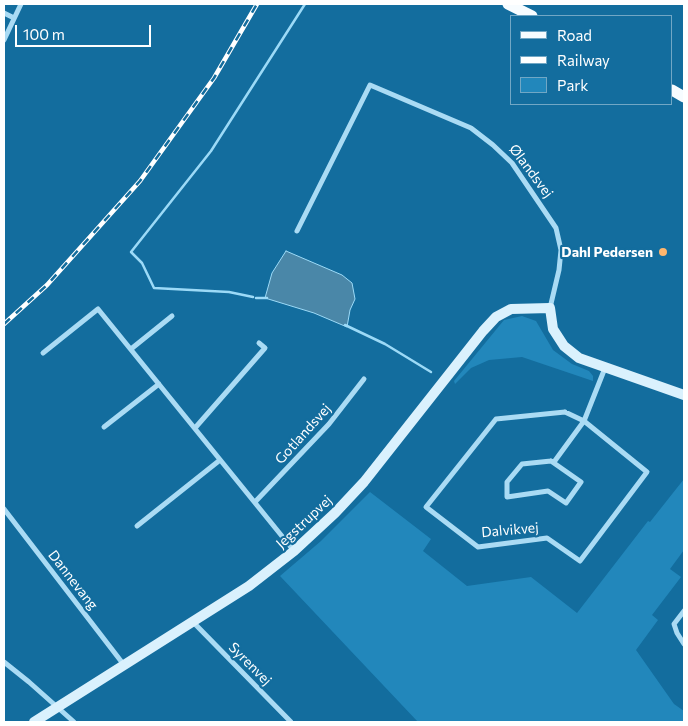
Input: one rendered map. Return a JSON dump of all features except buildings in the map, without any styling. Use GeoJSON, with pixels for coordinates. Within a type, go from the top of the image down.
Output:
{"type":"FeatureCollection","features":[{"type":"Feature","properties":{"kind":"main road"},"geometry":{"type":"LineString","coordinates":[[508,4],[530,15]]}},
{"type":"Feature","properties":{"kind":"main road"},"geometry":{"type":"LineString","coordinates":[[673,91],[684,97]]}},
{"type":"Feature","properties":{"kind":"street"},"geometry":{"type":"LineString","coordinates":[[4,40],[21,4]]}},
{"type":"Feature","properties":{"kind":"street"},"geometry":{"type":"LineString","coordinates":[[4,13],[14,18]]}},
{"type":"Feature","properties":{"kind":"street","name":"Ølandsvej"},"geometry":{"type":"LineString","coordinates":[[297,231],[370,85],[471,128],[493,145],[512,164],[556,228],[561,250],[560,270],[550,308],[553,329],[564,346],[579,358],[684,396]]}},
{"type":"Feature","properties":{"kind":"street","name":"Jegstrupvej"},"geometry":{"type":"LineString","coordinates":[[34,722],[249,586],[294,551],[335,513],[364,482],[482,330],[496,317],[511,309],[550,308]]}},
{"type":"Feature","properties":{"kind":"street"},"geometry":{"type":"LineString","coordinates":[[44,353],[98,309],[294,551]]}},
{"type":"Feature","properties":{"kind":"street"},"geometry":{"type":"LineString","coordinates":[[131,349],[172,316]]}},
{"type":"Feature","properties":{"kind":"street"},"geometry":{"type":"LineString","coordinates":[[195,428],[265,348],[259,343]]}},
{"type":"Feature","properties":{"kind":"street"},"geometry":{"type":"LineString","coordinates":[[554,462],[584,421],[605,368]]}},
{"type":"Feature","properties":{"kind":"street","name":"Gotlandsvej"},"geometry":{"type":"LineString","coordinates":[[254,502],[324,430],[364,379]]}},
{"type":"Feature","properties":{"kind":"street"},"geometry":{"type":"LineString","coordinates":[[104,427],[159,384]]}},
{"type":"Feature","properties":{"kind":"street","name":"Dalvikvej"},"geometry":{"type":"LineString","coordinates":[[565,412],[584,421],[648,472],[580,561],[547,538],[478,547],[426,507],[496,418],[565,412]]}},
{"type":"Feature","properties":{"kind":"street"},"geometry":{"type":"LineString","coordinates":[[137,526],[220,460]]}},
{"type":"Feature","properties":{"kind":"street"},"geometry":{"type":"LineString","coordinates":[[551,460],[554,462],[581,482],[566,503],[548,491],[507,497],[506,482],[522,464],[551,460]]}},
{"type":"Feature","properties":{"kind":"street","name":"Dannevang"},"geometry":{"type":"LineString","coordinates":[[4,509],[124,665]]}},
{"type":"Feature","properties":{"kind":"street"},"geometry":{"type":"LineString","coordinates":[[684,611],[674,624],[684,644]]}},
{"type":"Feature","properties":{"kind":"street","name":"Syrenvej"},"geometry":{"type":"LineString","coordinates":[[192,622],[291,722]]}},
{"type":"Feature","properties":{"kind":"street"},"geometry":{"type":"LineString","coordinates":[[4,662],[14,668],[74,722]]}},
{"type":"Feature","properties":{"kind":"green space"},"geometry":{"type":"Polygon","coordinates":[[[522,316],[536,321],[553,350],[572,364],[589,371],[593,376],[593,381],[522,357],[489,360],[471,368],[455,384],[454,381],[504,320],[522,316]]]}},
{"type":"Feature","properties":{"kind":"green space"},"geometry":{"type":"Polygon","coordinates":[[[684,479],[684,550],[670,569],[681,577],[652,615],[658,620],[636,650],[674,704],[684,711],[684,722],[418,722],[280,576],[321,541],[370,492],[431,539],[423,551],[467,586],[531,577],[577,613],[648,521],[650,522],[684,479]]]}},
{"type":"Feature","properties":{"kind":"shaded area"},"geometry":{"type":"Polygon","coordinates":[[[286,251],[342,275],[352,283],[355,299],[350,310],[347,327],[314,313],[265,298],[272,273],[286,251]]]}},
{"type":"Feature","properties":{"kind":"waterway"},"geometry":{"type":"LineString","coordinates":[[253,297],[229,292],[154,288],[142,263],[131,252],[211,151],[305,4]]}},
{"type":"Feature","properties":{"kind":"waterway"},"geometry":{"type":"LineString","coordinates":[[256,298],[267,298]]}},
{"type":"Feature","properties":{"kind":"waterway"},"geometry":{"type":"LineString","coordinates":[[345,325],[385,344],[431,372]]}},
{"type":"Feature","properties":{"kind":"railway"},"geometry":{"type":"LineString","coordinates":[[4,324],[47,285],[140,181],[214,78],[257,4]]}},
{"type":"Feature","properties":{"kind":"place","name":"Dahl Pedersen"},"geometry":{"type":"Point","coordinates":[663,252]}}]}
